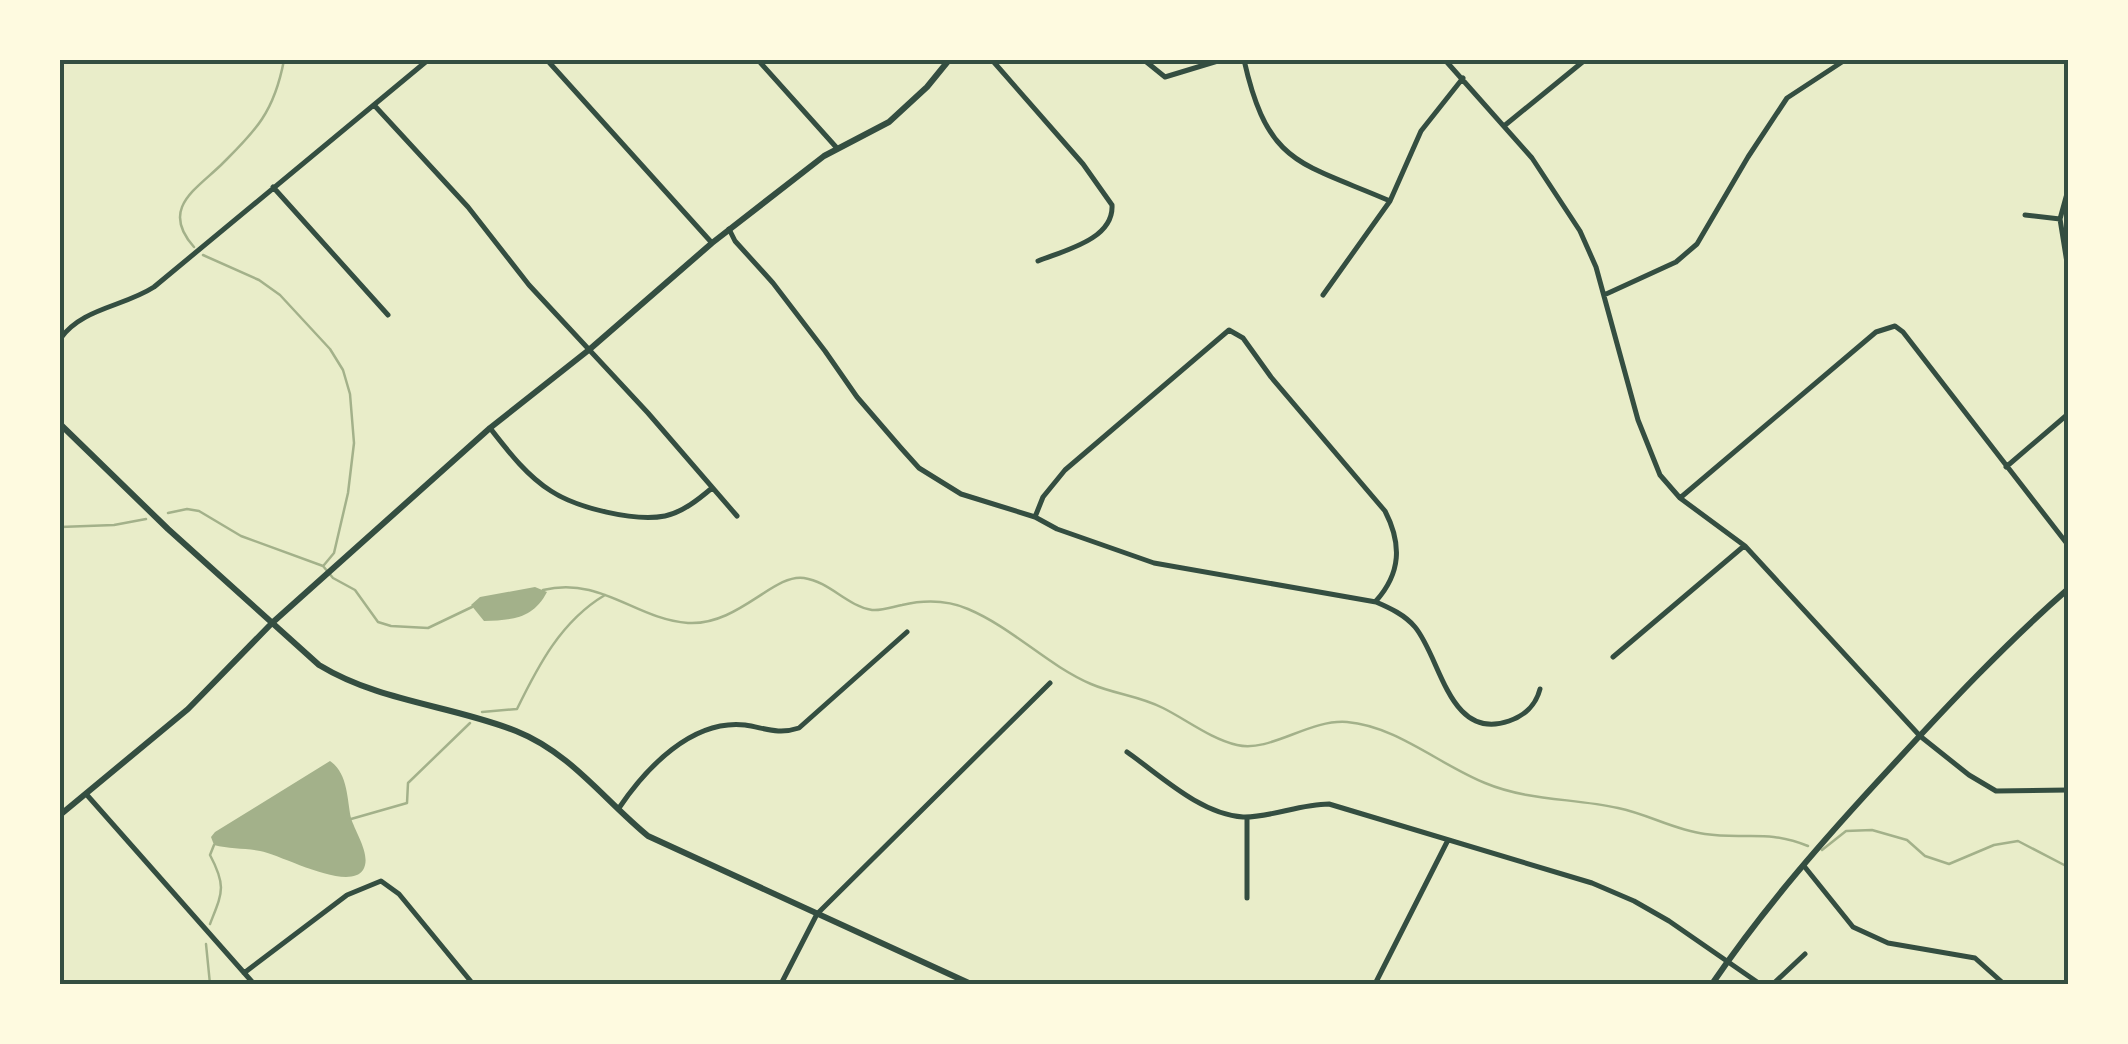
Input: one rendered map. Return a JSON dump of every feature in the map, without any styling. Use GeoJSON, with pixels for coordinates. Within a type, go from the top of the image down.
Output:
{"type":"FeatureCollection","features":[{"type":"Feature","properties":{"kind":"street"},"geometry":{"type":"LineString","coordinates":[[60,339],[80,319],[137,298],[154,287],[428,60]]}},
{"type":"Feature","properties":{"kind":"street"},"geometry":{"type":"LineString","coordinates":[[547,60],[712,242]]}},
{"type":"Feature","properties":{"kind":"street"},"geometry":{"type":"LineString","coordinates":[[758,60],[836,147]]}},
{"type":"Feature","properties":{"kind":"street"},"geometry":{"type":"LineString","coordinates":[[60,815],[188,709],[272,622],[490,428],[590,349],[712,242],[836,147],[889,122],[949,60]]}},
{"type":"Feature","properties":{"kind":"street"},"geometry":{"type":"LineString","coordinates":[[992,60],[1083,164],[1112,205],[1110,219],[1097,233],[1076,248],[1038,261]]}},
{"type":"Feature","properties":{"kind":"street"},"geometry":{"type":"LineString","coordinates":[[1144,60],[1165,76],[1221,60]]}},
{"type":"Feature","properties":{"kind":"street"},"geometry":{"type":"LineString","coordinates":[[1244,60],[1263,122],[1279,147],[1296,160],[1390,200]]}},
{"type":"Feature","properties":{"kind":"street"},"geometry":{"type":"LineString","coordinates":[[1445,60],[1532,158],[1580,231],[1604,295],[1649,452],[1660,475],[1680,498],[1745,546],[1920,736],[1969,775],[1996,791],[2068,790]]}},
{"type":"Feature","properties":{"kind":"street"},"geometry":{"type":"LineString","coordinates":[[1504,126],[1585,60]]}},
{"type":"Feature","properties":{"kind":"street"},"geometry":{"type":"LineString","coordinates":[[1604,295],[1676,262],[1697,244],[1787,98],[1845,60]]}},
{"type":"Feature","properties":{"kind":"street"},"geometry":{"type":"LineString","coordinates":[[1323,295],[1390,200],[1421,131],[1462,78]]}},
{"type":"Feature","properties":{"kind":"street"},"geometry":{"type":"LineString","coordinates":[[374,106],[468,207],[529,285],[737,516]]}},
{"type":"Feature","properties":{"kind":"street"},"geometry":{"type":"LineString","coordinates":[[274,187],[388,314]]}},
{"type":"Feature","properties":{"kind":"street"},"geometry":{"type":"LineString","coordinates":[[2068,190],[2060,219],[2068,270]]}},
{"type":"Feature","properties":{"kind":"street"},"geometry":{"type":"LineString","coordinates":[[2025,215],[2060,219]]}},
{"type":"Feature","properties":{"kind":"street"},"geometry":{"type":"LineString","coordinates":[[729,229],[858,398],[920,468],[980,503],[1035,517],[1057,529],[1154,563],[1376,602],[1408,619],[1418,630],[1450,696],[1474,720],[1492,724],[1511,720],[1530,708],[1540,689]]}},
{"type":"Feature","properties":{"kind":"street"},"geometry":{"type":"LineString","coordinates":[[1680,498],[1885,327],[1895,326],[2068,546]]}},
{"type":"Feature","properties":{"kind":"street"},"geometry":{"type":"LineString","coordinates":[[1035,517],[1042,497],[1065,470],[1229,330],[1243,338],[1385,512],[1393,527],[1398,564],[1376,602]]}},
{"type":"Feature","properties":{"kind":"street"},"geometry":{"type":"LineString","coordinates":[[2006,467],[2068,414]]}},
{"type":"Feature","properties":{"kind":"street"},"geometry":{"type":"LineString","coordinates":[[60,424],[319,665],[347,682],[381,694],[468,715],[518,732],[548,748],[589,780],[648,836],[967,983]]}},
{"type":"Feature","properties":{"kind":"street"},"geometry":{"type":"LineString","coordinates":[[490,428],[518,464],[551,491],[577,504],[637,516],[669,516],[713,488]]}},
{"type":"Feature","properties":{"kind":"street"},"geometry":{"type":"LineString","coordinates":[[1614,658],[1745,546]]}},
{"type":"Feature","properties":{"kind":"street"},"geometry":{"type":"LineString","coordinates":[[1712,984],[1802,864],[2028,624],[2068,589]]}},
{"type":"Feature","properties":{"kind":"street"},"geometry":{"type":"LineString","coordinates":[[618,811],[658,764],[695,734],[726,725],[776,732],[799,728],[906,632]]}},
{"type":"Feature","properties":{"kind":"street"},"geometry":{"type":"LineString","coordinates":[[782,984],[816,914],[1050,683]]}},
{"type":"Feature","properties":{"kind":"street"},"geometry":{"type":"LineString","coordinates":[[1127,752],[1215,811],[1247,817],[1307,804],[1328,804],[1560,872],[1634,901],[1760,984]]}},
{"type":"Feature","properties":{"kind":"street"},"geometry":{"type":"LineString","coordinates":[[87,795],[254,984]]}},
{"type":"Feature","properties":{"kind":"street"},"geometry":{"type":"LineString","coordinates":[[1247,817],[1247,898]]}},
{"type":"Feature","properties":{"kind":"street"},"geometry":{"type":"LineString","coordinates":[[1374,984],[1449,838]]}},
{"type":"Feature","properties":{"kind":"street"},"geometry":{"type":"LineString","coordinates":[[1802,864],[1853,926],[1888,942],[1976,958],[2004,984]]}},
{"type":"Feature","properties":{"kind":"street"},"geometry":{"type":"LineString","coordinates":[[244,973],[347,895],[370,883],[385,882],[473,984]]}},
{"type":"Feature","properties":{"kind":"street"},"geometry":{"type":"LineString","coordinates":[[1773,984],[1805,954]]}},
{"type":"Feature","properties":{"kind":"shaded area"},"geometry":{"type":"Polygon","coordinates":[[[535,587],[547,592],[535,608],[521,616],[484,621],[471,605],[480,597],[535,587]]]}},
{"type":"Feature","properties":{"kind":"shaded area"},"geometry":{"type":"Polygon","coordinates":[[[330,761],[344,779],[351,818],[364,851],[363,870],[355,876],[330,875],[260,851],[214,845],[211,837],[215,832],[330,761]]]}},
{"type":"Feature","properties":{"kind":"waterway"},"geometry":{"type":"LineString","coordinates":[[194,247],[180,222],[185,201],[258,125],[273,98],[284,60]]}},
{"type":"Feature","properties":{"kind":"waterway"},"geometry":{"type":"LineString","coordinates":[[203,255],[259,280],[280,295],[330,349],[343,370],[350,394],[354,443],[348,493],[334,553],[324,565]]}},
{"type":"Feature","properties":{"kind":"waterway"},"geometry":{"type":"LineString","coordinates":[[168,513],[199,511],[241,536],[323,566],[333,578],[355,590],[378,622],[428,628],[472,607]]}},
{"type":"Feature","properties":{"kind":"waterway"},"geometry":{"type":"LineString","coordinates":[[60,527],[114,525],[146,519]]}},
{"type":"Feature","properties":{"kind":"waterway"},"geometry":{"type":"LineString","coordinates":[[543,590],[583,589],[688,623],[723,617],[780,583],[804,578],[872,610],[919,602],[952,604],[1000,626],[1075,676],[1154,704],[1237,745],[1263,744],[1333,722],[1365,725],[1400,738],[1501,789],[1618,808],[1694,832],[1780,838],[1808,846]]}},
{"type":"Feature","properties":{"kind":"waterway"},"geometry":{"type":"LineString","coordinates":[[482,712],[517,709],[563,631],[605,595]]}},
{"type":"Feature","properties":{"kind":"waterway"},"geometry":{"type":"LineString","coordinates":[[351,819],[407,803],[408,783],[470,723]]}},
{"type":"Feature","properties":{"kind":"waterway"},"geometry":{"type":"LineString","coordinates":[[1822,850],[1846,831],[1872,830],[1907,840],[1925,856],[1949,864],[1994,845],[2018,841],[2068,867]]}},
{"type":"Feature","properties":{"kind":"waterway"},"geometry":{"type":"LineString","coordinates":[[210,924],[221,890],[210,855],[214,845]]}},
{"type":"Feature","properties":{"kind":"waterway"},"geometry":{"type":"LineString","coordinates":[[206,944],[210,984]]}}]}
